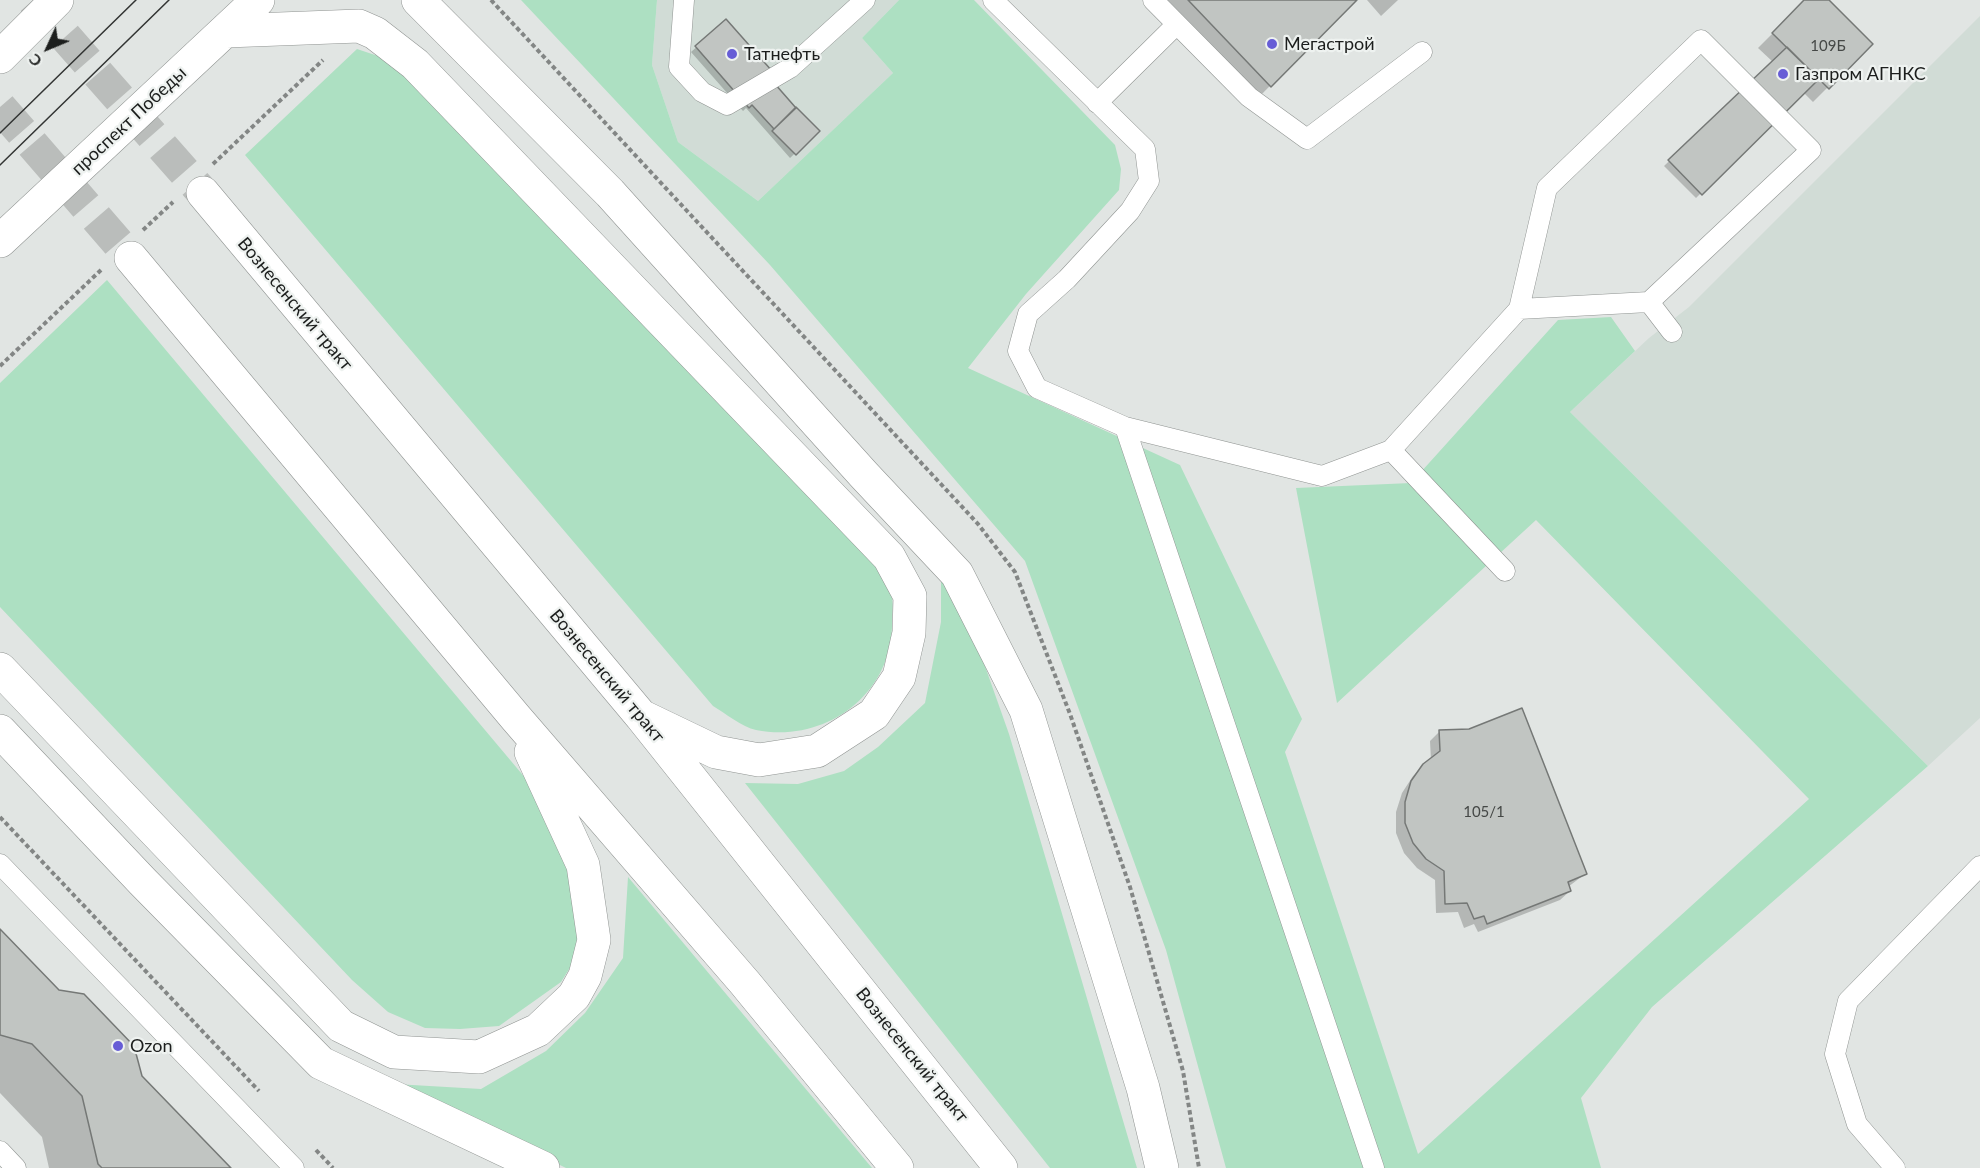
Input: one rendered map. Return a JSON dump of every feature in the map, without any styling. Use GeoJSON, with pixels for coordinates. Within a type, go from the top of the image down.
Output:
{"type":"FeatureCollection","features":[{"type":"Feature","properties":{"kind":"main road"},"geometry":{"type":"LineString","coordinates":[[0,57],[57,0]]}},
{"type":"Feature","properties":{"kind":"main road","name":"проспект Победы"},"geometry":{"type":"LineString","coordinates":[[0,241],[258,0]]}},
{"type":"Feature","properties":{"kind":"main road"},"geometry":{"type":"LineString","coordinates":[[418,0],[610,193],[864,475],[957,574],[1026,710],[1143,1088],[1162,1168]]}},
{"type":"Feature","properties":{"kind":"main road"},"geometry":{"type":"LineString","coordinates":[[226,31],[359,26],[375,33],[415,64],[889,557],[910,596],[909,633],[899,677],[874,714],[817,750],[759,760],[716,752],[641,716]]}},
{"type":"Feature","properties":{"kind":"main road","name":"Вознесенский тракт"},"geometry":{"type":"LineString","coordinates":[[195,188],[641,716],[1001,1168]]}},
{"type":"Feature","properties":{"kind":"main road"},"geometry":{"type":"LineString","coordinates":[[125,253],[516,718],[745,983],[897,1168]]}},
{"type":"Feature","properties":{"kind":"main road"},"geometry":{"type":"LineString","coordinates":[[0,669],[341,1026],[394,1052],[479,1057],[538,1030],[574,996],[585,976],[594,940],[583,865],[516,718]]}},
{"type":"Feature","properties":{"kind":"main road"},"geometry":{"type":"LineString","coordinates":[[0,731],[143,882],[321,1063],[543,1168]]}},
{"type":"Feature","properties":{"kind":"lane"},"geometry":{"type":"LineString","coordinates":[[684,0],[679,67],[702,92],[727,105],[790,68],[865,0]]}},
{"type":"Feature","properties":{"kind":"lane"},"geometry":{"type":"LineString","coordinates":[[993,0],[1145,149],[1149,182],[1130,211],[1067,279],[1028,314],[1018,351],[1038,388],[1125,427],[1322,476],[1391,450],[1519,309],[1547,188],[1701,40],[1811,150],[1649,302],[1519,309]]}},
{"type":"Feature","properties":{"kind":"lane"},"geometry":{"type":"LineString","coordinates":[[1153,0],[1250,96],[1306,139],[1422,52]]}},
{"type":"Feature","properties":{"kind":"lane"},"geometry":{"type":"LineString","coordinates":[[1097,103],[1176,25]]}},
{"type":"Feature","properties":{"kind":"lane"},"geometry":{"type":"LineString","coordinates":[[1649,302],[1672,332]]}},
{"type":"Feature","properties":{"kind":"lane"},"geometry":{"type":"LineString","coordinates":[[1125,427],[1374,1168]]}},
{"type":"Feature","properties":{"kind":"lane"},"geometry":{"type":"LineString","coordinates":[[1391,450],[1505,571]]}},
{"type":"Feature","properties":{"kind":"lane"},"geometry":{"type":"LineString","coordinates":[[0,865],[294,1168]]}},
{"type":"Feature","properties":{"kind":"lane"},"geometry":{"type":"LineString","coordinates":[[1895,1168],[1857,1124],[1834,1054],[1848,1001],[1980,866]]}},
{"type":"Feature","properties":{"kind":"lane"},"geometry":{"type":"LineString","coordinates":[[0,1151],[16,1168]]}},
{"type":"Feature","properties":{"kind":"path"},"geometry":{"type":"LineString","coordinates":[[0,366],[195,188],[330,53]]}},
{"type":"Feature","properties":{"kind":"path"},"geometry":{"type":"LineString","coordinates":[[0,817],[267,1099]]}},
{"type":"Feature","properties":{"kind":"path"},"geometry":{"type":"LineString","coordinates":[[308,1142],[333,1168]]}},
{"type":"Feature","properties":{"kind":"shaded area"},"geometry":{"type":"Polygon","coordinates":[[[657,0],[899,0],[862,38],[893,73],[758,201],[678,142],[652,65],[657,0]]]}},
{"type":"Feature","properties":{"kind":"shaded area"},"geometry":{"type":"Polygon","coordinates":[[[1980,16],[1980,718],[1928,766],[1570,412],[1649,338],[1689,307],[1980,16]]]}},
{"type":"Feature","properties":{"kind":"green space"},"geometry":{"type":"Polygon","coordinates":[[[521,0],[657,0],[652,65],[678,142],[758,201],[893,73],[862,38],[899,0],[974,0],[1115,145],[1121,169],[1119,190],[1026,294],[968,368],[1180,465],[1302,719],[1285,752],[1418,1154],[1809,799],[1536,520],[1337,703],[1296,488],[1411,483],[1558,320],[1611,317],[1635,351],[1570,412],[1928,766],[1652,1007],[1581,1098],[1601,1168],[1226,1168],[1166,950],[1025,561],[770,265],[521,0]]]}},
{"type":"Feature","properties":{"kind":"green space"},"geometry":{"type":"Polygon","coordinates":[[[357,49],[399,63],[873,562],[892,597],[890,647],[881,670],[868,691],[851,708],[830,721],[807,729],[782,732],[756,730],[739,723],[713,706],[245,155],[357,49]]]}},
{"type":"Feature","properties":{"kind":"green space"},"geometry":{"type":"Polygon","coordinates":[[[107,280],[595,861],[588,939],[561,982],[499,1026],[460,1029],[425,1028],[388,1012],[352,980],[0,607],[0,383],[107,280]]]}},
{"type":"Feature","properties":{"kind":"green space"},"geometry":{"type":"Polygon","coordinates":[[[941,578],[974,635],[1009,734],[1137,1168],[1050,1168],[745,783],[798,784],[844,771],[878,747],[925,703],[941,622],[941,578]]]}},
{"type":"Feature","properties":{"kind":"green space"},"geometry":{"type":"Polygon","coordinates":[[[628,877],[872,1168],[566,1168],[395,1084],[481,1089],[546,1051],[585,1013],[623,958],[628,877]]]}},
{"type":"Feature","properties":{"kind":"building","name":"Мегастрой"},"geometry":{"type":"Polygon","coordinates":[[[1188,0],[1357,0],[1271,87],[1188,0]]]}},
{"type":"Feature","properties":{"kind":"building"},"geometry":{"type":"Polygon","coordinates":[[[1804,0],[1829,0],[1873,44],[1829,89],[1772,33],[1804,0]]]}},
{"type":"Feature","properties":{"kind":"building"},"geometry":{"type":"Polygon","coordinates":[[[726,19],[780,80],[775,84],[796,108],[774,129],[752,105],[749,108],[695,46],[726,19]]]}},
{"type":"Feature","properties":{"kind":"building"},"geometry":{"type":"Polygon","coordinates":[[[1787,47],[1819,79],[1702,195],[1668,160],[1787,47]]]}},
{"type":"Feature","properties":{"kind":"building"},"geometry":{"type":"Polygon","coordinates":[[[796,107],[820,131],[796,155],[772,131],[796,107]]]}},
{"type":"Feature","properties":{"kind":"building"},"geometry":{"type":"Polygon","coordinates":[[[1522,708],[1587,874],[1568,882],[1571,891],[1487,924],[1484,916],[1474,919],[1467,903],[1445,904],[1444,871],[1426,859],[1413,843],[1405,823],[1405,802],[1411,781],[1423,764],[1440,751],[1439,730],[1469,729],[1522,708]]]}},
{"type":"Feature","properties":{"kind":"building"},"geometry":{"type":"Polygon","coordinates":[[[0,929],[59,990],[84,994],[134,1046],[142,1076],[231,1168],[102,1168],[98,1164],[82,1096],[32,1044],[0,1035],[0,929]]]}},
{"type":"Feature","properties":{"kind":"tunnel"},"geometry":{"type":"LineString","coordinates":[[33,0],[203,193]]}},
{"type":"Feature","properties":{"kind":"tunnel"},"geometry":{"type":"LineString","coordinates":[[0,107],[131,258]]}},
{"type":"Feature","properties":{"kind":"tram line"},"geometry":{"type":"LineString","coordinates":[[0,133],[136,0]]}},
{"type":"Feature","properties":{"kind":"tram line"},"geometry":{"type":"LineString","coordinates":[[0,165],[169,0]]}},
{"type":"Feature","properties":{"kind":"place","name":"Мегастрой"},"geometry":{"type":"Point","coordinates":[1272,44]}},
{"type":"Feature","properties":{"kind":"place","name":"Татнефть"},"geometry":{"type":"Point","coordinates":[732,54]}},
{"type":"Feature","properties":{"kind":"place","name":"Газпром АГНКС"},"geometry":{"type":"Point","coordinates":[1783,74]}},
{"type":"Feature","properties":{"kind":"place","name":"Ozon"},"geometry":{"type":"Point","coordinates":[118,1046]}}]}
